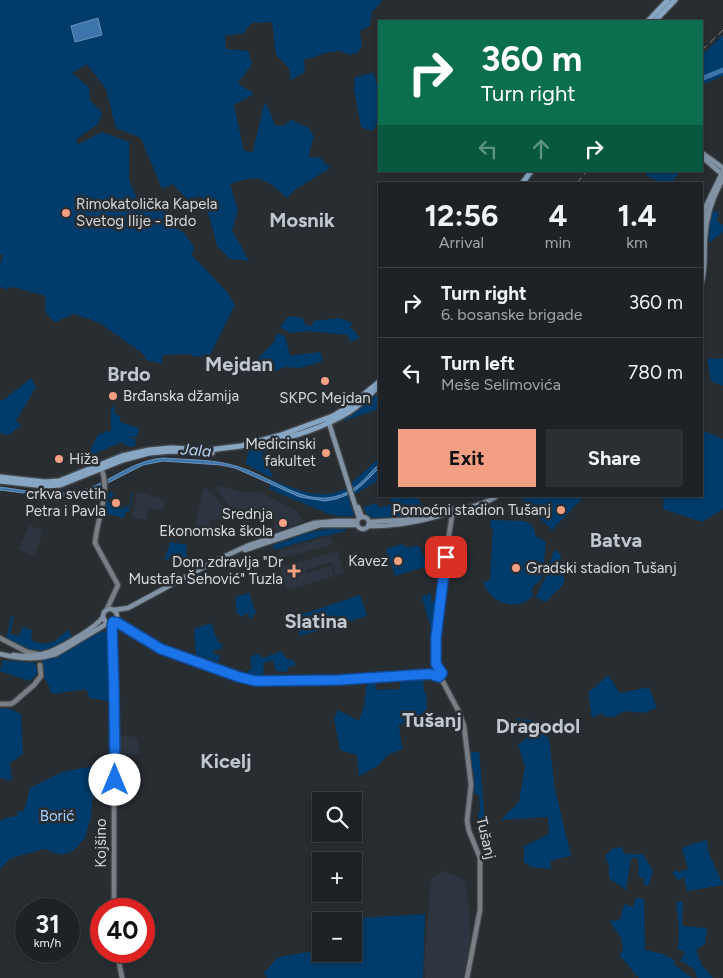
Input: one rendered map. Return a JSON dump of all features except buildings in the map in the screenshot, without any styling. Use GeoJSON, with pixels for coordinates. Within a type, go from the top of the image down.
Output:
{"type":"FeatureCollection","features":[{"type":"Feature","properties":{"kind":"main road"},"geometry":{"type":"LineString","coordinates":[[649,20],[668,0]]}},
{"type":"Feature","properties":{"kind":"main road"},"geometry":{"type":"LineString","coordinates":[[656,20],[675,0]]}},
{"type":"Feature","properties":{"kind":"main road"},"geometry":{"type":"LineString","coordinates":[[703,154],[723,172]]}},
{"type":"Feature","properties":{"kind":"main road"},"geometry":{"type":"LineString","coordinates":[[703,157],[723,172]]}},
{"type":"Feature","properties":{"kind":"main road"},"geometry":{"type":"LineString","coordinates":[[523,182],[530,172]]}},
{"type":"Feature","properties":{"kind":"main road"},"geometry":{"type":"LineString","coordinates":[[703,224],[706,206],[723,172]]}},
{"type":"Feature","properties":{"kind":"main road"},"geometry":{"type":"LineString","coordinates":[[703,274],[708,214],[723,179]]}},
{"type":"Feature","properties":{"kind":"main road"},"geometry":{"type":"LineString","coordinates":[[329,420],[350,406],[378,383]]}},
{"type":"Feature","properties":{"kind":"main road"},"geometry":{"type":"LineString","coordinates":[[0,481],[45,486],[60,485],[102,471],[122,456],[149,450],[171,448],[208,452],[259,442],[329,420],[353,409],[378,387]]}},
{"type":"Feature","properties":{"kind":"main road"},"geometry":{"type":"LineString","coordinates":[[329,420],[362,529],[368,524],[404,524],[487,502],[495,497]]}},
{"type":"Feature","properties":{"kind":"main road"},"geometry":{"type":"LineString","coordinates":[[0,477],[52,482],[102,471]]}},
{"type":"Feature","properties":{"kind":"main road"},"geometry":{"type":"LineString","coordinates":[[453,511],[490,497]]}},
{"type":"Feature","properties":{"kind":"main road"},"geometry":{"type":"LineString","coordinates":[[0,653],[43,656],[56,654],[113,622],[125,608],[233,553],[320,524],[367,519],[368,524]]}},
{"type":"Feature","properties":{"kind":"main road"},"geometry":{"type":"LineString","coordinates":[[0,653],[32,660],[67,644],[97,624],[103,617],[104,612],[111,608],[125,608]]}},
{"type":"Feature","properties":{"kind":"main road"},"geometry":{"type":"LineString","coordinates":[[111,608],[113,622]]}},
{"type":"Feature","properties":{"kind":"main road"},"geometry":{"type":"LineString","coordinates":[[103,617],[113,622]]}},
{"type":"Feature","properties":{"kind":"street"},"geometry":{"type":"LineString","coordinates":[[102,471],[105,488],[95,543],[118,584],[111,608]]}},
{"type":"Feature","properties":{"kind":"street"},"geometry":{"type":"LineString","coordinates":[[113,622],[161,649],[239,677],[256,681],[338,680],[437,673],[436,637],[439,600],[453,511]]}},
{"type":"Feature","properties":{"kind":"street","name":"Kojšino"},"geometry":{"type":"LineString","coordinates":[[113,622],[114,898]]}},
{"type":"Feature","properties":{"kind":"street"},"geometry":{"type":"LineString","coordinates":[[0,638],[43,656],[40,664],[41,676],[37,681],[10,704],[0,704]]}},
{"type":"Feature","properties":{"kind":"street"},"geometry":{"type":"LineString","coordinates":[[11,654],[18,654],[18,647]]}},
{"type":"Feature","properties":{"kind":"street"},"geometry":{"type":"LineString","coordinates":[[32,660],[40,664]]}},
{"type":"Feature","properties":{"kind":"street","name":"Tušanj"},"geometry":{"type":"LineString","coordinates":[[437,673],[459,712],[464,726],[471,785],[467,821],[480,858],[480,910],[467,978]]}},
{"type":"Feature","properties":{"kind":"street"},"geometry":{"type":"LineString","coordinates":[[119,963],[122,978]]}},
{"type":"Feature","properties":{"kind":"shaded area"},"geometry":{"type":"Polygon","coordinates":[[[98,18],[102,35],[75,42],[71,26],[98,18]]]}},
{"type":"Feature","properties":{"kind":"shaded area"},"geometry":{"type":"Polygon","coordinates":[[[153,459],[202,460],[230,464],[297,493],[326,498],[341,495],[357,486],[378,465],[378,469],[352,493],[325,501],[300,497],[235,468],[221,465],[163,461],[143,465],[100,487],[71,496],[56,497],[0,490],[0,487],[46,493],[81,491],[135,465],[153,459]]]}},
{"type":"Feature","properties":{"kind":"shaded area"},"geometry":{"type":"Polygon","coordinates":[[[220,485],[241,492],[260,492],[298,512],[302,522],[266,535],[265,533],[260,535],[259,531],[275,525],[270,513],[244,522],[241,513],[236,508],[232,509],[216,489],[220,485]]]}},
{"type":"Feature","properties":{"kind":"shaded area"},"geometry":{"type":"Polygon","coordinates":[[[203,488],[208,489],[233,517],[228,521],[210,519],[207,535],[194,533],[203,488]]]}},
{"type":"Feature","properties":{"kind":"shaded area"},"geometry":{"type":"Polygon","coordinates":[[[137,492],[166,500],[163,511],[149,508],[146,520],[132,517],[137,492]]]}},
{"type":"Feature","properties":{"kind":"shaded area"},"geometry":{"type":"Polygon","coordinates":[[[29,525],[43,531],[34,556],[19,549],[29,525]]]}},
{"type":"Feature","properties":{"kind":"shaded area","name":"Dom zdravlja \"Dr Mustafa Šehović\" Tuzla"},"geometry":{"type":"Polygon","coordinates":[[[330,536],[333,544],[281,559],[278,551],[330,536]]]}},
{"type":"Feature","properties":{"kind":"shaded area","name":"Dom zdravlja \"Dr Mustafa Šehović\" Tuzla"},"geometry":{"type":"Polygon","coordinates":[[[337,551],[344,573],[336,575],[331,562],[306,570],[307,573],[331,566],[334,576],[287,590],[280,568],[337,551]]]}},
{"type":"Feature","properties":{"kind":"shaded area"},"geometry":{"type":"Polygon","coordinates":[[[116,735],[136,737],[141,754],[115,754],[116,735]]]}},
{"type":"Feature","properties":{"kind":"shaded area"},"geometry":{"type":"Polygon","coordinates":[[[443,871],[465,880],[470,915],[470,943],[463,978],[425,978],[424,963],[431,878],[443,871]]]}},
{"type":"Feature","properties":{"kind":"green space"},"geometry":{"type":"Polygon","coordinates":[[[0,0],[383,0],[372,12],[370,26],[360,31],[362,46],[357,53],[350,55],[340,51],[329,52],[304,60],[305,72],[291,80],[289,68],[276,55],[272,22],[251,23],[244,33],[225,36],[226,49],[248,51],[252,64],[238,83],[254,94],[234,105],[244,151],[253,152],[264,104],[266,103],[275,125],[283,126],[291,120],[309,128],[314,137],[308,157],[319,157],[330,168],[295,190],[287,198],[261,179],[248,179],[230,184],[238,210],[232,230],[249,261],[230,259],[217,246],[210,219],[201,196],[187,199],[173,184],[162,189],[141,138],[116,128],[106,89],[87,64],[72,73],[89,87],[90,100],[102,112],[99,123],[77,139],[77,145],[102,132],[129,142],[129,180],[140,206],[158,207],[169,214],[170,224],[184,233],[194,247],[192,255],[226,291],[235,305],[210,355],[195,357],[189,354],[163,355],[162,364],[147,360],[142,353],[98,322],[74,314],[55,322],[46,310],[46,296],[13,287],[7,289],[0,287],[0,265],[3,255],[0,255],[0,0]]]}},
{"type":"Feature","properties":{"kind":"green space"},"geometry":{"type":"Polygon","coordinates":[[[723,35],[723,76],[703,84],[703,54],[723,35]]]}},
{"type":"Feature","properties":{"kind":"green space"},"geometry":{"type":"Polygon","coordinates":[[[374,73],[378,91],[378,118],[373,131],[361,127],[354,90],[355,77],[374,73]]]}},
{"type":"Feature","properties":{"kind":"green space"},"geometry":{"type":"Polygon","coordinates":[[[646,172],[679,172],[672,182],[659,182],[646,175],[646,172]]]}},
{"type":"Feature","properties":{"kind":"green space"},"geometry":{"type":"Polygon","coordinates":[[[713,210],[719,213],[717,221],[723,225],[723,232],[709,243],[709,218],[713,210]]]}},
{"type":"Feature","properties":{"kind":"green space"},"geometry":{"type":"Polygon","coordinates":[[[289,316],[303,318],[304,324],[312,326],[314,321],[340,318],[352,323],[350,327],[360,338],[351,342],[347,335],[309,331],[290,333],[280,327],[289,316]]]}},
{"type":"Feature","properties":{"kind":"green space"},"geometry":{"type":"Polygon","coordinates":[[[276,333],[285,336],[290,356],[320,352],[323,359],[320,362],[300,368],[284,367],[271,373],[265,363],[252,369],[250,366],[275,341],[276,333]]]}},
{"type":"Feature","properties":{"kind":"green space"},"geometry":{"type":"Polygon","coordinates":[[[723,358],[723,386],[711,381],[707,359],[723,358]]]}},
{"type":"Feature","properties":{"kind":"green space"},"geometry":{"type":"Polygon","coordinates":[[[31,378],[36,387],[16,421],[21,425],[9,435],[0,433],[0,400],[2,401],[31,378]]]}},
{"type":"Feature","properties":{"kind":"green space"},"geometry":{"type":"Polygon","coordinates":[[[378,394],[378,409],[343,421],[343,419],[378,394]]]}},
{"type":"Feature","properties":{"kind":"green space"},"geometry":{"type":"Polygon","coordinates":[[[115,404],[114,413],[120,417],[120,422],[139,428],[137,437],[124,438],[136,439],[135,447],[126,446],[122,442],[87,457],[98,435],[108,431],[111,432],[111,410],[115,404]]]}},
{"type":"Feature","properties":{"kind":"green space"},"geometry":{"type":"Polygon","coordinates":[[[703,431],[723,439],[723,509],[702,522],[663,509],[664,497],[703,497],[703,431]]]}},
{"type":"Feature","properties":{"kind":"green space"},"geometry":{"type":"Polygon","coordinates":[[[265,446],[267,451],[262,453],[267,467],[273,475],[271,478],[246,464],[248,451],[265,446]]]}},
{"type":"Feature","properties":{"kind":"green space"},"geometry":{"type":"Polygon","coordinates":[[[378,459],[378,481],[354,495],[350,484],[378,459]]]}},
{"type":"Feature","properties":{"kind":"green space"},"geometry":{"type":"Polygon","coordinates":[[[272,480],[312,494],[329,494],[346,489],[354,516],[329,514],[269,489],[272,480]]]}},
{"type":"Feature","properties":{"kind":"green space"},"geometry":{"type":"Polygon","coordinates":[[[112,491],[113,496],[108,499],[109,502],[115,507],[128,509],[122,506],[129,507],[132,495],[128,491],[133,494],[129,512],[126,512],[124,518],[103,513],[107,495],[112,491]]]}},
{"type":"Feature","properties":{"kind":"green space"},"geometry":{"type":"Polygon","coordinates":[[[390,497],[416,497],[424,511],[406,515],[405,512],[401,513],[401,516],[384,518],[368,516],[363,507],[377,503],[379,508],[392,504],[390,497]]]}},
{"type":"Feature","properties":{"kind":"green space"},"geometry":{"type":"Polygon","coordinates":[[[524,497],[580,497],[582,499],[552,530],[536,514],[545,505],[535,513],[522,499],[524,497]]]}},
{"type":"Feature","properties":{"kind":"green space","name":"Gradski stadion Tušanj"},"geometry":{"type":"Polygon","coordinates":[[[491,520],[525,521],[532,525],[535,537],[541,538],[546,543],[542,579],[534,586],[531,592],[534,595],[520,604],[512,605],[498,601],[487,590],[483,582],[490,580],[493,528],[490,527],[491,520]]]}},
{"type":"Feature","properties":{"kind":"green space"},"geometry":{"type":"Polygon","coordinates":[[[326,529],[345,529],[346,531],[274,550],[273,545],[307,533],[326,529]]]}},
{"type":"Feature","properties":{"kind":"green space"},"geometry":{"type":"Polygon","coordinates":[[[170,542],[187,545],[186,553],[189,560],[185,562],[173,553],[168,560],[165,559],[170,542]]]}},
{"type":"Feature","properties":{"kind":"green space"},"geometry":{"type":"Polygon","coordinates":[[[402,544],[407,548],[419,546],[428,566],[395,576],[386,549],[402,544]]]}},
{"type":"Feature","properties":{"kind":"green space"},"geometry":{"type":"Polygon","coordinates":[[[555,550],[561,555],[560,569],[565,580],[562,586],[545,602],[536,597],[545,578],[547,563],[551,562],[555,550]]]}},
{"type":"Feature","properties":{"kind":"green space"},"geometry":{"type":"Polygon","coordinates":[[[249,593],[256,614],[252,615],[253,618],[250,619],[248,613],[240,617],[239,613],[237,614],[235,597],[249,593]]]}},
{"type":"Feature","properties":{"kind":"green space"},"geometry":{"type":"Polygon","coordinates":[[[431,593],[431,601],[435,601],[431,637],[429,636],[431,629],[422,597],[431,593]]]}},
{"type":"Feature","properties":{"kind":"green space"},"geometry":{"type":"Polygon","coordinates":[[[360,595],[367,616],[300,636],[294,617],[360,595]]]}},
{"type":"Feature","properties":{"kind":"green space"},"geometry":{"type":"Polygon","coordinates":[[[11,616],[14,616],[10,634],[20,636],[22,627],[32,630],[31,638],[33,641],[45,644],[56,640],[68,630],[72,637],[46,649],[33,650],[25,648],[6,639],[11,616]]]}},
{"type":"Feature","properties":{"kind":"green space"},"geometry":{"type":"Polygon","coordinates":[[[211,623],[218,642],[223,645],[222,649],[214,650],[213,654],[220,655],[219,662],[196,655],[194,629],[211,623]]]}},
{"type":"Feature","properties":{"kind":"green space"},"geometry":{"type":"Polygon","coordinates":[[[101,629],[104,632],[113,632],[114,702],[90,698],[86,689],[52,694],[46,680],[41,676],[40,665],[43,660],[59,655],[101,629]]]}},
{"type":"Feature","properties":{"kind":"green space"},"geometry":{"type":"Polygon","coordinates":[[[281,651],[287,659],[294,660],[295,666],[288,667],[287,672],[276,671],[273,660],[264,663],[263,677],[246,674],[252,667],[250,657],[258,654],[264,658],[281,651]]]}},
{"type":"Feature","properties":{"kind":"green space"},"geometry":{"type":"Polygon","coordinates":[[[3,660],[35,663],[38,672],[30,681],[0,671],[3,660]]]}},
{"type":"Feature","properties":{"kind":"green space","name":"Dragodol"},"geometry":{"type":"Polygon","coordinates":[[[608,675],[620,693],[649,687],[657,708],[644,713],[624,711],[614,717],[605,717],[602,713],[592,718],[588,693],[608,675]]]}},
{"type":"Feature","properties":{"kind":"green space"},"geometry":{"type":"Polygon","coordinates":[[[400,678],[423,678],[424,690],[427,696],[426,716],[399,725],[402,750],[389,754],[376,767],[359,776],[357,755],[340,750],[334,718],[338,710],[359,721],[364,706],[367,681],[375,680],[376,690],[400,689],[400,678]]]}},
{"type":"Feature","properties":{"kind":"green space"},"geometry":{"type":"Polygon","coordinates":[[[0,708],[10,709],[21,714],[23,754],[10,763],[12,781],[0,778],[0,708]]]}},
{"type":"Feature","properties":{"kind":"green space"},"geometry":{"type":"Polygon","coordinates":[[[516,719],[533,720],[549,739],[555,789],[571,856],[550,861],[551,869],[532,867],[524,862],[524,846],[549,834],[548,817],[501,820],[519,802],[525,767],[518,744],[532,732],[516,719]]]}},
{"type":"Feature","properties":{"kind":"green space"},"geometry":{"type":"Polygon","coordinates":[[[467,752],[479,752],[485,820],[478,818],[480,808],[479,795],[474,793],[474,775],[467,752]]]}},
{"type":"Feature","properties":{"kind":"green space","name":"Borić"},"geometry":{"type":"Polygon","coordinates":[[[95,766],[91,817],[85,838],[73,851],[61,855],[45,849],[11,858],[0,869],[0,822],[5,818],[18,816],[17,812],[24,811],[30,788],[62,772],[95,766]]]}},
{"type":"Feature","properties":{"kind":"green space"},"geometry":{"type":"Polygon","coordinates":[[[707,840],[708,851],[723,885],[687,891],[684,877],[678,880],[672,873],[676,870],[678,872],[688,869],[682,848],[707,840]]]}},
{"type":"Feature","properties":{"kind":"green space"},"geometry":{"type":"Polygon","coordinates":[[[621,847],[625,854],[643,854],[653,871],[649,885],[644,885],[643,877],[639,877],[638,858],[631,858],[626,890],[609,878],[609,866],[605,856],[613,848],[621,847]]]}},
{"type":"Feature","properties":{"kind":"green space"},"geometry":{"type":"Polygon","coordinates":[[[636,898],[644,899],[645,950],[663,954],[673,959],[675,965],[692,978],[639,978],[619,955],[623,951],[621,937],[609,921],[620,920],[624,904],[633,907],[636,898]]]}},
{"type":"Feature","properties":{"kind":"green space"},"geometry":{"type":"Polygon","coordinates":[[[683,901],[682,926],[707,928],[705,944],[696,950],[701,964],[713,978],[697,978],[694,969],[680,960],[685,953],[678,949],[679,928],[676,902],[683,901]]]}},
{"type":"Feature","properties":{"kind":"green space"},"geometry":{"type":"Polygon","coordinates":[[[425,914],[423,978],[267,978],[264,973],[278,957],[312,951],[312,962],[362,962],[362,918],[425,914]]]}},
{"type":"Feature","properties":{"kind":"waterway","name":"Jala"},"geometry":{"type":"LineString","coordinates":[[703,78],[723,70]]}},
{"type":"Feature","properties":{"kind":"railway"},"geometry":{"type":"LineString","coordinates":[[703,49],[723,30]]}},
{"type":"Feature","properties":{"kind":"railway"},"geometry":{"type":"LineString","coordinates":[[578,182],[586,172]]}},
{"type":"Feature","properties":{"kind":"place","name":"Rimokatolička Kapela Svetog Ilije - Brdo"},"geometry":{"type":"Point","coordinates":[66,213]}},
{"type":"Feature","properties":{"kind":"place","name":"SKPC Mejdan"},"geometry":{"type":"Point","coordinates":[325,381]}},
{"type":"Feature","properties":{"kind":"place","name":"Brđanska džamija"},"geometry":{"type":"Point","coordinates":[113,396]}},
{"type":"Feature","properties":{"kind":"place","name":"Medicinski fakultet"},"geometry":{"type":"Point","coordinates":[326,453]}},
{"type":"Feature","properties":{"kind":"place","name":"Hiža"},"geometry":{"type":"Point","coordinates":[59,459]}},
{"type":"Feature","properties":{"kind":"place","name":"crkva svetih Petra i Pavla"},"geometry":{"type":"Point","coordinates":[116,503]}},
{"type":"Feature","properties":{"kind":"place","name":"Pomoćni stadion Tušanj"},"geometry":{"type":"Point","coordinates":[561,510]}},
{"type":"Feature","properties":{"kind":"place","name":"Srednja Ekonomska škola"},"geometry":{"type":"Point","coordinates":[283,523]}},
{"type":"Feature","properties":{"kind":"place","name":"Kavez"},"geometry":{"type":"Point","coordinates":[398,561]}},
{"type":"Feature","properties":{"kind":"place","name":"Gradski stadion Tušanj"},"geometry":{"type":"Point","coordinates":[516,568]}},
{"type":"Feature","properties":{"kind":"place","name":"Dom zdravlja \"Dr Mustafa Šehović\" Tuzla"},"geometry":{"type":"Point","coordinates":[294,571]}},
{"type":"Feature","properties":{"kind":"district","name":"Mosnik"},"geometry":{"type":"Point","coordinates":[302,220]}},
{"type":"Feature","properties":{"kind":"district","name":"Mejdan"},"geometry":{"type":"Point","coordinates":[239,364]}},
{"type":"Feature","properties":{"kind":"district","name":"Brdo"},"geometry":{"type":"Point","coordinates":[129,374]}},
{"type":"Feature","properties":{"kind":"district","name":"Batva"},"geometry":{"type":"Point","coordinates":[616,540]}},
{"type":"Feature","properties":{"kind":"district","name":"Slatina"},"geometry":{"type":"Point","coordinates":[316,621]}},
{"type":"Feature","properties":{"kind":"district","name":"Tušanj"},"geometry":{"type":"Point","coordinates":[432,720]}},
{"type":"Feature","properties":{"kind":"district","name":"Dragodol"},"geometry":{"type":"Point","coordinates":[538,726]}},
{"type":"Feature","properties":{"kind":"district","name":"Kicelj"},"geometry":{"type":"Point","coordinates":[226,761]}},
{"type":"Feature","properties":{"kind":"route"},"geometry":{"type":"LineString","coordinates":[[115,780],[113,622],[118,623],[161,649],[239,677],[256,681],[338,680],[430,674],[439,677],[442,675],[442,670],[436,664],[436,637],[439,600],[446,557]]}}]}
